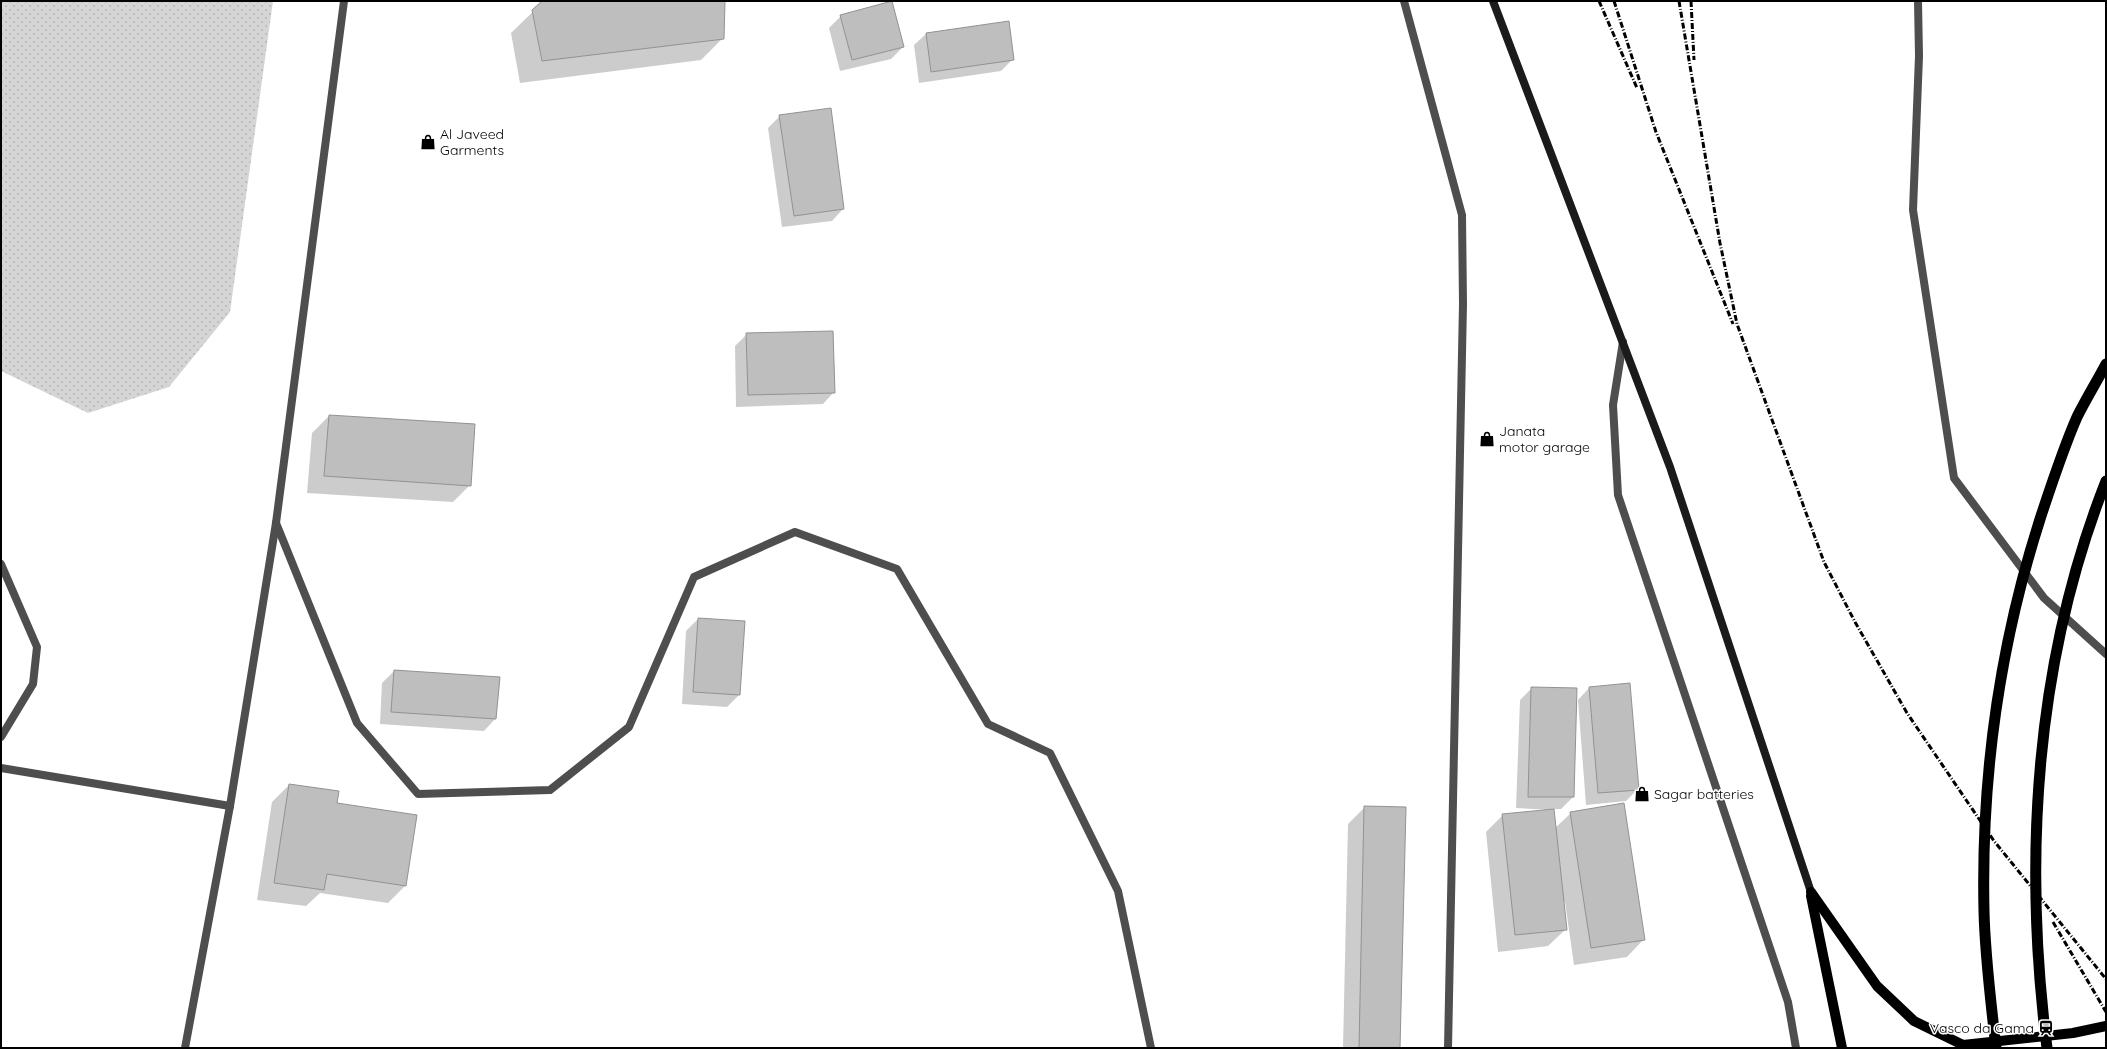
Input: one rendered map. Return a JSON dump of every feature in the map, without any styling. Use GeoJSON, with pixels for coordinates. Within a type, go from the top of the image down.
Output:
{"type":"FeatureCollection","features":[{"type":"Feature","properties":{"kind":"highway"},"geometry":{"type":"LineString","coordinates":[[1996,1048],[1989,988],[1984,888],[1985,833],[1990,756],[2001,679],[2014,612],[2031,546],[2052,481],[2077,416],[2106,364]]}},
{"type":"Feature","properties":{"kind":"highway"},"geometry":{"type":"LineString","coordinates":[[2047,1048],[2038,984],[2034,909],[2034,835],[2040,761],[2050,687],[2063,623],[2080,559],[2106,481]]}},
{"type":"Feature","properties":{"kind":"main road"},"geometry":{"type":"LineString","coordinates":[[1493,1],[1670,467],[1811,892],[1842,1048]]}},
{"type":"Feature","properties":{"kind":"main road"},"geometry":{"type":"LineString","coordinates":[[1811,892],[1877,986],[1914,1021],[1961,1047],[2073,1033],[2106,1026]]}},
{"type":"Feature","properties":{"kind":"street"},"geometry":{"type":"LineString","coordinates":[[185,1048],[230,806],[276,524],[344,1]]}},
{"type":"Feature","properties":{"kind":"street"},"geometry":{"type":"LineString","coordinates":[[1404,1],[1462,215],[1463,304],[1448,1048]]}},
{"type":"Feature","properties":{"kind":"street"},"geometry":{"type":"LineString","coordinates":[[1918,1],[1919,56],[1913,210],[1954,478],[2044,598],[2106,654]]}},
{"type":"Feature","properties":{"kind":"street"},"geometry":{"type":"LineString","coordinates":[[1623,342],[1613,405],[1618,495],[1788,1002],[1796,1048]]}},
{"type":"Feature","properties":{"kind":"street"},"geometry":{"type":"LineString","coordinates":[[276,524],[357,723],[418,794],[550,790],[629,727],[694,577],[794,532],[896,569],[988,724],[1050,753],[1118,891],[1151,1048]]}},
{"type":"Feature","properties":{"kind":"street"},"geometry":{"type":"LineString","coordinates":[[1,564],[37,647],[34,684],[1,736]]}},
{"type":"Feature","properties":{"kind":"street"},"geometry":{"type":"LineString","coordinates":[[1,768],[230,806]]}},
{"type":"Feature","properties":{"kind":"shaded area"},"geometry":{"type":"Polygon","coordinates":[[[1,1],[273,1],[230,312],[169,387],[88,413],[1,371],[1,1]]]}},
{"type":"Feature","properties":{"kind":"building"},"geometry":{"type":"Polygon","coordinates":[[[542,1],[725,1],[724,39],[542,61],[532,10],[542,1]]]}},
{"type":"Feature","properties":{"kind":"building"},"geometry":{"type":"Polygon","coordinates":[[[892,1],[904,47],[852,60],[840,15],[892,1]]]}},
{"type":"Feature","properties":{"kind":"building"},"geometry":{"type":"Polygon","coordinates":[[[1009,21],[1014,60],[931,72],[926,33],[1009,21]]]}},
{"type":"Feature","properties":{"kind":"building"},"geometry":{"type":"Polygon","coordinates":[[[831,108],[844,209],[794,216],[779,115],[831,108]]]}},
{"type":"Feature","properties":{"kind":"building"},"geometry":{"type":"Polygon","coordinates":[[[833,331],[835,393],[748,395],[746,333],[833,331]]]}},
{"type":"Feature","properties":{"kind":"building"},"geometry":{"type":"Polygon","coordinates":[[[329,415],[475,424],[471,486],[324,476],[329,415]]]}},
{"type":"Feature","properties":{"kind":"building"},"geometry":{"type":"Polygon","coordinates":[[[698,618],[745,621],[740,695],[693,692],[698,618]]]}},
{"type":"Feature","properties":{"kind":"building"},"geometry":{"type":"Polygon","coordinates":[[[394,670],[500,677],[496,719],[391,712],[394,670]]]}},
{"type":"Feature","properties":{"kind":"building"},"geometry":{"type":"Polygon","coordinates":[[[1630,683],[1639,790],[1598,793],[1589,687],[1630,683]]]}},
{"type":"Feature","properties":{"kind":"building"},"geometry":{"type":"Polygon","coordinates":[[[1531,687],[1577,688],[1574,797],[1528,797],[1531,687]]]}},
{"type":"Feature","properties":{"kind":"building"},"geometry":{"type":"Polygon","coordinates":[[[289,784],[339,791],[337,803],[417,815],[406,886],[327,874],[324,890],[274,883],[289,784]]]}},
{"type":"Feature","properties":{"kind":"building"},"geometry":{"type":"Polygon","coordinates":[[[1624,803],[1645,940],[1591,948],[1570,812],[1624,803]]]}},
{"type":"Feature","properties":{"kind":"building"},"geometry":{"type":"Polygon","coordinates":[[[1364,806],[1406,807],[1400,1048],[1359,1048],[1364,806]]]}},
{"type":"Feature","properties":{"kind":"building"},"geometry":{"type":"Polygon","coordinates":[[[1554,809],[1567,930],[1515,935],[1502,814],[1554,809]]]}},
{"type":"Feature","properties":{"kind":"railway"},"geometry":{"type":"LineString","coordinates":[[1599,1],[1637,88]]}},
{"type":"Feature","properties":{"kind":"railway"},"geometry":{"type":"LineString","coordinates":[[1614,1],[1656,132],[1733,324]]}},
{"type":"Feature","properties":{"kind":"railway"},"geometry":{"type":"LineString","coordinates":[[1679,1],[1720,243],[1737,324],[1824,562],[1855,622],[1907,713],[1994,841],[2106,979]]}},
{"type":"Feature","properties":{"kind":"railway"},"geometry":{"type":"LineString","coordinates":[[1691,1],[1694,60]]}},
{"type":"Feature","properties":{"kind":"railway"},"geometry":{"type":"LineString","coordinates":[[2053,922],[2106,1012]]}},
{"type":"Feature","properties":{"kind":"place","name":"Al Javeed Garments"},"geometry":{"type":"Point","coordinates":[428,142]}},
{"type":"Feature","properties":{"kind":"place","name":"Janata motor garage"},"geometry":{"type":"Point","coordinates":[1487,439]}},
{"type":"Feature","properties":{"kind":"place","name":"Sagar batteries"},"geometry":{"type":"Point","coordinates":[1642,794]}},
{"type":"Feature","properties":{"kind":"place","name":"Vasco da Gama"},"geometry":{"type":"Point","coordinates":[2046,1028]}}]}
